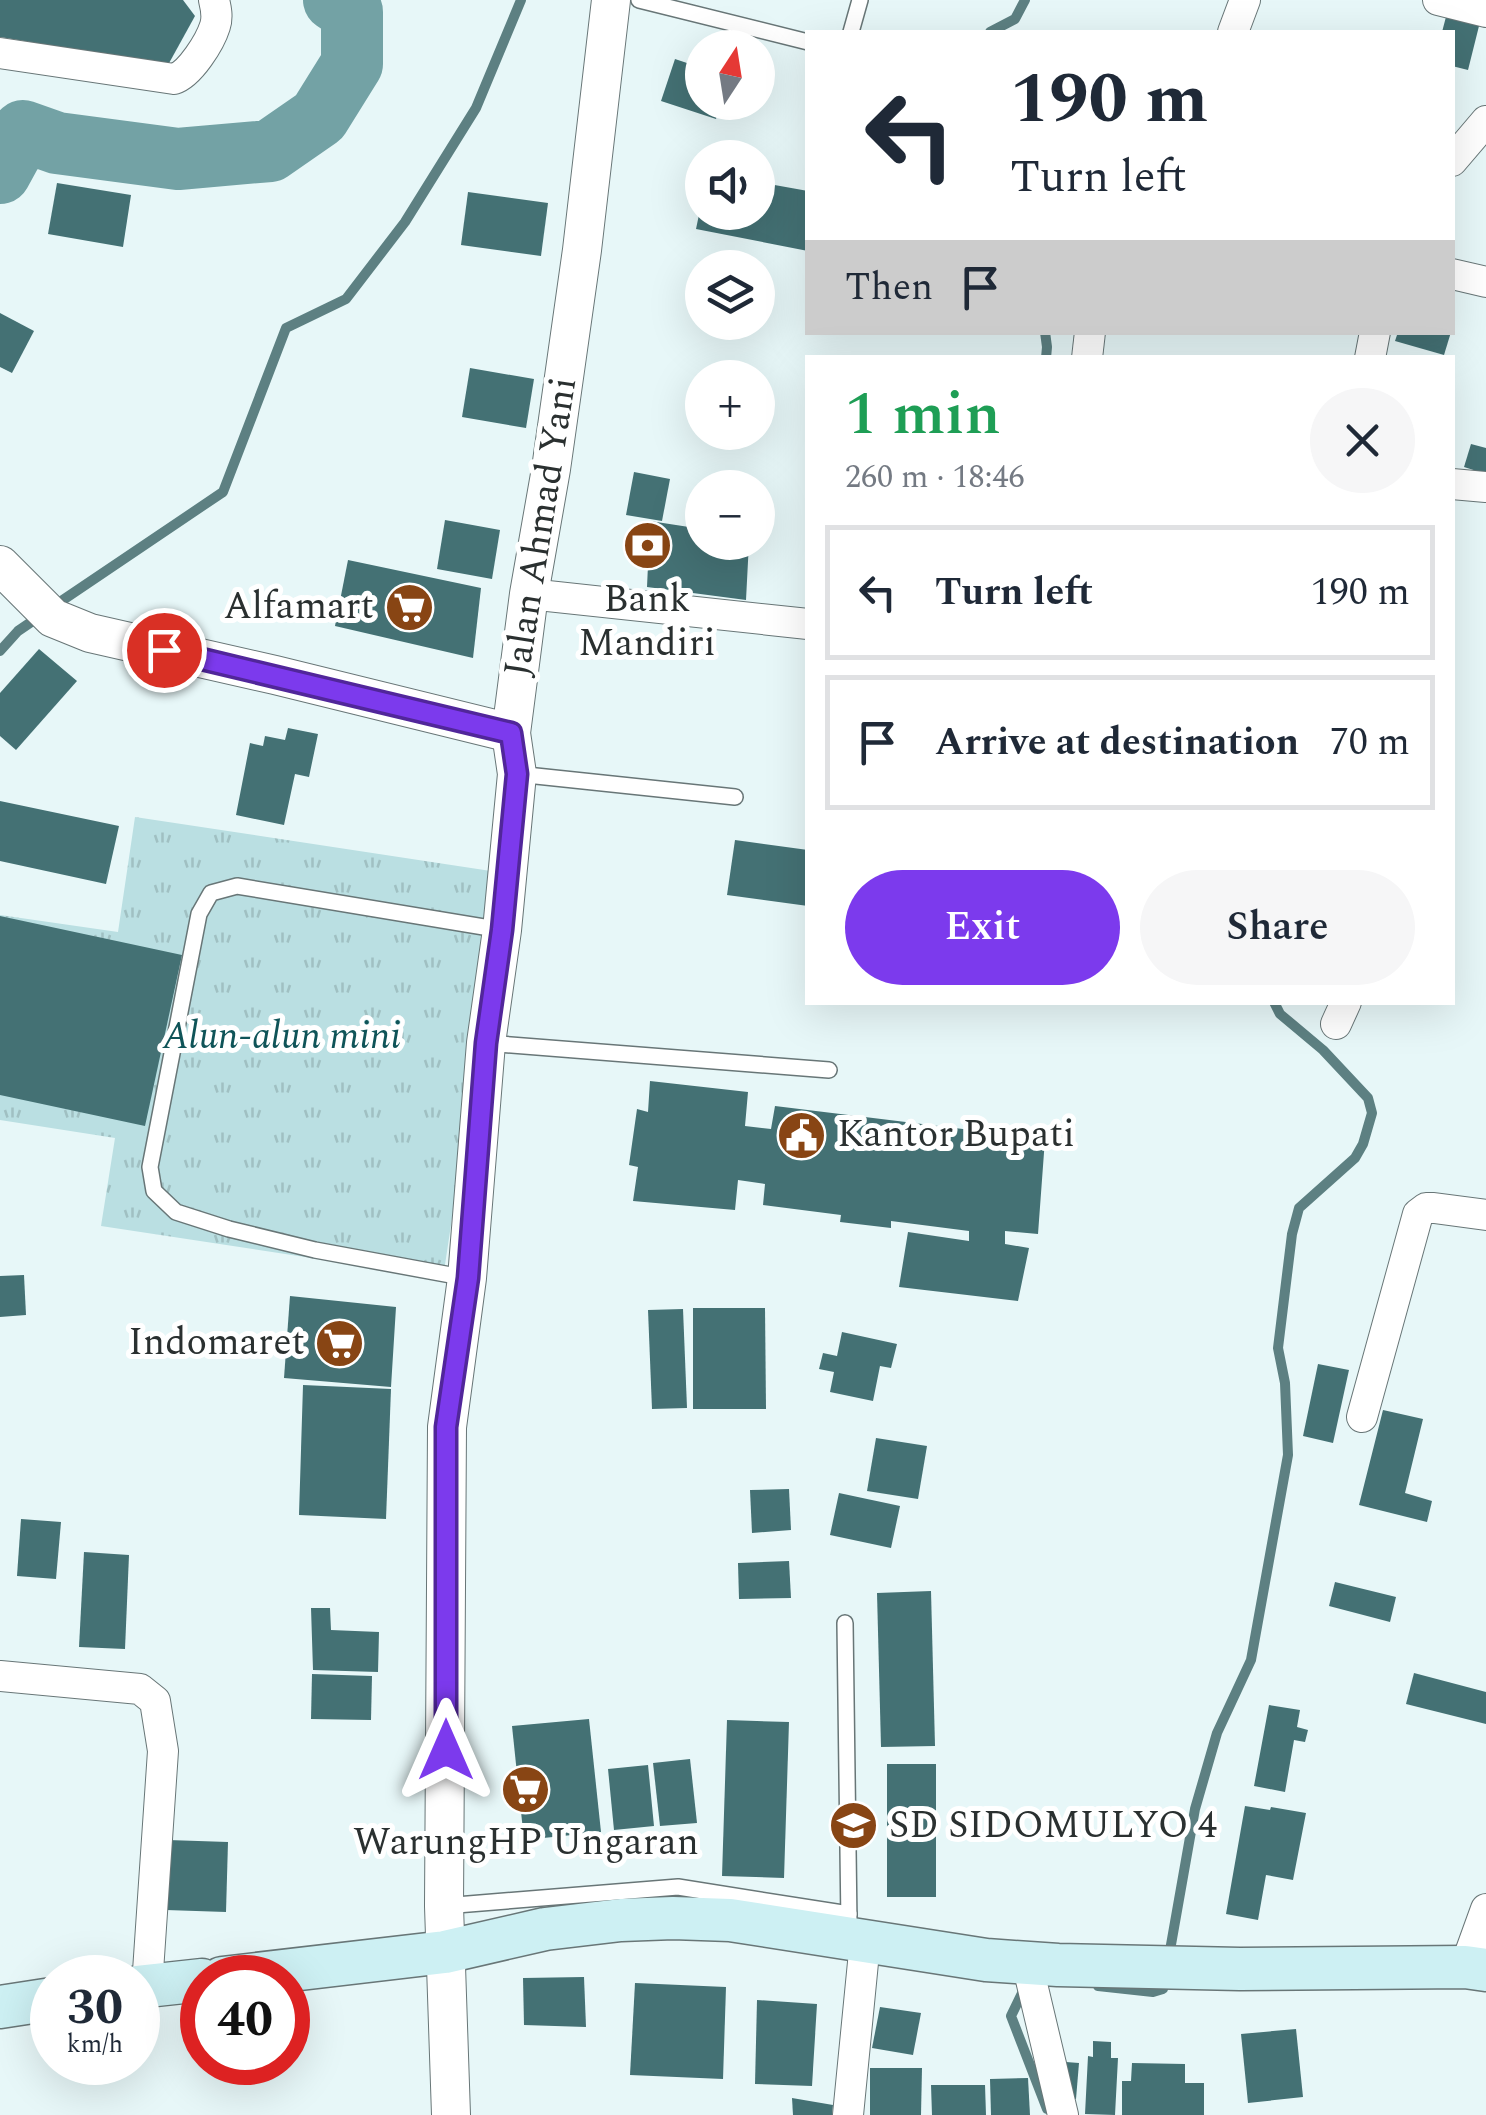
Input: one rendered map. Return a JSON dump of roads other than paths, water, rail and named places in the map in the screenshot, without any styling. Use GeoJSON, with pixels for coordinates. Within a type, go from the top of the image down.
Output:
{"type":"FeatureCollection","features":[{"type":"Feature","properties":{"kind":"main road"},"geometry":{"type":"LineString","coordinates":[[310,1968],[444,1952],[545,1929],[656,1918],[730,1920],[855,1932],[986,1960],[1030,1975],[1151,1967],[1476,1968]]}},
{"type":"Feature","properties":{"kind":"main road"},"geometry":{"type":"LineString","coordinates":[[0,2007],[30,2003]]}},
{"type":"Feature","properties":{"kind":"street","name":"Jalan Ahmad Yani"},"geometry":{"type":"LineString","coordinates":[[452,2115],[444,1952],[446,1427],[468,1278],[486,1043],[517,774],[511,733],[580,268],[610,0]]}},
{"type":"Feature","properties":{"kind":"street"},"geometry":{"type":"LineString","coordinates":[[1234,30],[1245,0]]}},
{"type":"Feature","properties":{"kind":"street"},"geometry":{"type":"LineString","coordinates":[[1438,0],[1486,12]]}},
{"type":"Feature","properties":{"kind":"street"},"geometry":{"type":"LineString","coordinates":[[0,53],[174,79],[190,69],[215,13]]}},
{"type":"Feature","properties":{"kind":"street"},"geometry":{"type":"LineString","coordinates":[[1455,158],[1486,121]]}},
{"type":"Feature","properties":{"kind":"street"},"geometry":{"type":"LineString","coordinates":[[1455,275],[1486,282]]}},
{"type":"Feature","properties":{"kind":"street"},"geometry":{"type":"LineString","coordinates":[[1455,484],[1486,487]]}},
{"type":"Feature","properties":{"kind":"street"},"geometry":{"type":"LineString","coordinates":[[0,565],[42,608],[90,634],[511,733]]}},
{"type":"Feature","properties":{"kind":"street"},"geometry":{"type":"LineString","coordinates":[[529,594],[805,624]]}},
{"type":"Feature","properties":{"kind":"street"},"geometry":{"type":"LineString","coordinates":[[1362,1416],[1418,1214],[1434,1208],[1486,1215]]}},
{"type":"Feature","properties":{"kind":"street"},"geometry":{"type":"LineString","coordinates":[[0,1676],[140,1689],[156,1700],[163,1751],[145,1955]]}},
{"type":"Feature","properties":{"kind":"street"},"geometry":{"type":"LineString","coordinates":[[1476,1968],[1486,1909]]}},
{"type":"Feature","properties":{"kind":"street"},"geometry":{"type":"LineString","coordinates":[[848,2115],[855,1932]]}},
{"type":"Feature","properties":{"kind":"street"},"geometry":{"type":"LineString","coordinates":[[1030,1975],[1063,2115]]}},
{"type":"Feature","properties":{"kind":"lane"},"geometry":{"type":"LineString","coordinates":[[639,0],[805,41]]}},
{"type":"Feature","properties":{"kind":"lane"},"geometry":{"type":"LineString","coordinates":[[852,30],[860,0]]}},
{"type":"Feature","properties":{"kind":"lane"},"geometry":{"type":"LineString","coordinates":[[517,774],[735,797]]}},
{"type":"Feature","properties":{"kind":"lane"},"geometry":{"type":"LineString","coordinates":[[468,1278],[315,1250],[176,1212],[154,1191],[150,1168],[199,914],[211,893],[238,886],[502,930]]}},
{"type":"Feature","properties":{"kind":"lane"},"geometry":{"type":"LineString","coordinates":[[486,1043],[829,1070]]}},
{"type":"Feature","properties":{"kind":"lane"},"geometry":{"type":"LineString","coordinates":[[444,1906],[678,1887],[855,1932],[845,1623]]}},
{"type":"Feature","properties":{"kind":"waterway"},"geometry":{"type":"LineString","coordinates":[[0,173],[23,131],[57,143],[178,159],[270,151],[319,117],[352,64],[352,12],[334,0]]}},
{"type":"Feature","properties":{"kind":"waterway"},"geometry":{"type":"LineString","coordinates":[[54,606],[223,492],[286,328],[346,299],[405,222],[476,108],[521,0]]}},
{"type":"Feature","properties":{"kind":"waterway"},"geometry":{"type":"LineString","coordinates":[[994,30],[1015,19],[1025,0]]}},
{"type":"Feature","properties":{"kind":"waterway"},"geometry":{"type":"LineString","coordinates":[[1045,335],[1046,355]]}},
{"type":"Feature","properties":{"kind":"waterway"},"geometry":{"type":"LineString","coordinates":[[0,651],[18,631],[40,616]]}},
{"type":"Feature","properties":{"kind":"waterway"},"geometry":{"type":"LineString","coordinates":[[1169,1956],[1195,1809],[1217,1733],[1251,1660],[1288,1455],[1285,1383],[1278,1348],[1292,1234],[1299,1208],[1355,1158],[1372,1113],[1368,1098],[1323,1050],[1280,1014],[1276,1005]]}},
{"type":"Feature","properties":{"kind":"waterway"},"geometry":{"type":"LineString","coordinates":[[1098,1986],[1153,1992],[1163,1989],[1165,1978]]}},
{"type":"Feature","properties":{"kind":"waterway"},"geometry":{"type":"LineString","coordinates":[[1025,1987],[1011,2016],[1047,2109]]}},
{"type":"Feature","properties":{"kind":"place","name":"Bank Mandiri"},"geometry":{"type":"Point","coordinates":[647,546]}},
{"type":"Feature","properties":{"kind":"place","name":"Alfamart"},"geometry":{"type":"Point","coordinates":[409,607]}},
{"type":"Feature","properties":{"kind":"place","name":"Kantor Bupati"},"geometry":{"type":"Point","coordinates":[802,1135]}},
{"type":"Feature","properties":{"kind":"place","name":"Indomaret"},"geometry":{"type":"Point","coordinates":[340,1343]}},
{"type":"Feature","properties":{"kind":"place","name":"WarungHP Ungaran"},"geometry":{"type":"Point","coordinates":[526,1789]}},
{"type":"Feature","properties":{"kind":"place","name":"SD SIDOMULYO 4"},"geometry":{"type":"Point","coordinates":[854,1826]}},
{"type":"Feature","properties":{"kind":"park label","name":"Alun-alun mini"},"geometry":{"type":"Point","coordinates":[282,1037]}}]}
